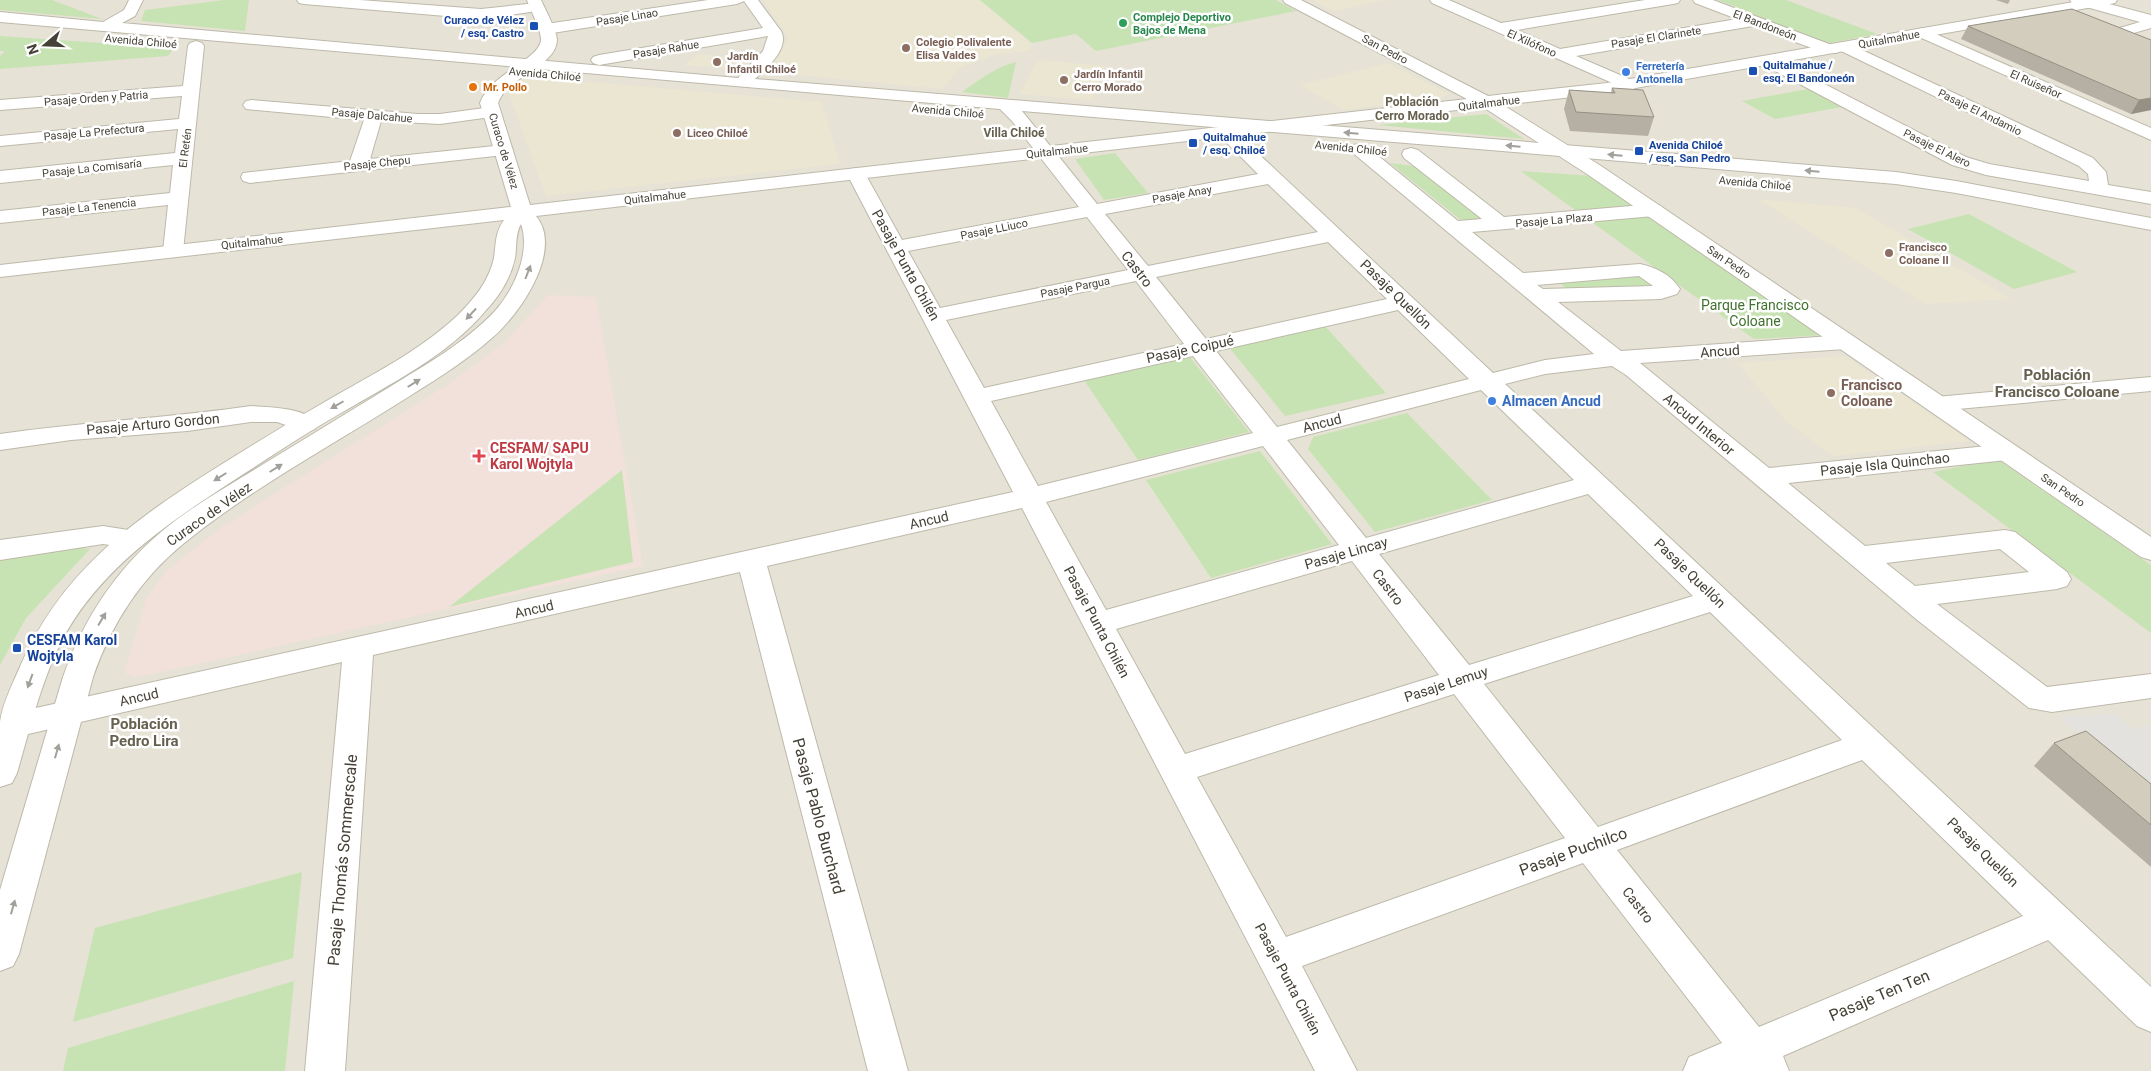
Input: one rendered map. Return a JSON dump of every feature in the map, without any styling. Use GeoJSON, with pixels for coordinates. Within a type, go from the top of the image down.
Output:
{"type":"FeatureCollection","features":[{"type":"Feature","properties":{"kind":"street"},"geometry":{"type":"LineString","coordinates":[[106,26],[130,13],[136,0]]}},
{"type":"Feature","properties":{"kind":"street"},"geometry":{"type":"LineString","coordinates":[[304,0],[424,5],[486,14],[536,4],[546,30]]}},
{"type":"Feature","properties":{"kind":"street","name":"Pasaje Linao"},"geometry":{"type":"LineString","coordinates":[[546,30],[737,0]]}},
{"type":"Feature","properties":{"kind":"street"},"geometry":{"type":"LineString","coordinates":[[742,83],[774,49],[777,40],[773,31],[750,0]]}},
{"type":"Feature","properties":{"kind":"street","name":"San Pedro"},"geometry":{"type":"LineString","coordinates":[[1290,0],[1488,103],[1594,170],[2151,550]]}},
{"type":"Feature","properties":{"kind":"street"},"geometry":{"type":"LineString","coordinates":[[1441,2],[1473,0]]}},
{"type":"Feature","properties":{"kind":"street"},"geometry":{"type":"LineString","coordinates":[[1499,28],[1673,0]]}},
{"type":"Feature","properties":{"kind":"street","name":"El Bandoneón"},"geometry":{"type":"LineString","coordinates":[[1700,0],[1754,21],[1838,48]]}},
{"type":"Feature","properties":{"kind":"street","name":"Quitalmahue"},"geometry":{"type":"LineString","coordinates":[[0,270],[1488,103],[1628,85],[1922,34],[2083,2],[2110,0]]}},
{"type":"Feature","properties":{"kind":"street","name":"El Xilófono"},"geometry":{"type":"LineString","coordinates":[[1441,2],[1628,85]]}},
{"type":"Feature","properties":{"kind":"street"},"geometry":{"type":"LineString","coordinates":[[2083,2],[2151,22]]}},
{"type":"Feature","properties":{"kind":"street","name":"Avenida Chiloé"},"geometry":{"type":"LineString","coordinates":[[0,17],[524,68],[1011,111],[1275,127],[1896,178],[1964,188],[2151,224]]}},
{"type":"Feature","properties":{"kind":"street","name":"Pasaje El Clarinete"},"geometry":{"type":"LineString","coordinates":[[1557,54],[1754,21]]}},
{"type":"Feature","properties":{"kind":"street"},"geometry":{"type":"LineString","coordinates":[[2151,22],[2112,35],[2151,51]]}},
{"type":"Feature","properties":{"kind":"street","name":"Avenida Chiloé"},"geometry":{"type":"LineString","coordinates":[[0,30],[196,46],[524,68],[560,67],[742,83],[1358,149],[1816,188],[1896,178]]}},
{"type":"Feature","properties":{"kind":"street","name":"Curaco de Vélez"},"geometry":{"type":"LineString","coordinates":[[0,954],[80,669],[96,629],[121,591],[153,555],[213,507],[444,364],[486,332],[504,314],[523,284],[533,258],[533,229],[531,223],[522,212],[489,103],[491,94],[546,49],[549,44],[546,30]]}},
{"type":"Feature","properties":{"kind":"street","name":"Pasaje Rahue"},"geometry":{"type":"LineString","coordinates":[[560,67],[773,31]]}},
{"type":"Feature","properties":{"kind":"street","name":"El Ruiseñor"},"geometry":{"type":"LineString","coordinates":[[1922,34],[2151,135]]}},
{"type":"Feature","properties":{"kind":"street","name":"El Retén"},"geometry":{"type":"LineString","coordinates":[[173,251],[196,46]]}},
{"type":"Feature","properties":{"kind":"street","name":"Pasaje El Andamio"},"geometry":{"type":"LineString","coordinates":[[1838,48],[2086,162],[2097,172],[2100,189]]}},
{"type":"Feature","properties":{"kind":"street","name":"Pasaje El Alero"},"geometry":{"type":"LineString","coordinates":[[1768,61],[1960,161],[1986,169],[2151,198]]}},
{"type":"Feature","properties":{"kind":"street","name":"Pasaje Orden y Patria"},"geometry":{"type":"LineString","coordinates":[[0,105],[192,90]]}},
{"type":"Feature","properties":{"kind":"street","name":"Pasaje Dalcahue"},"geometry":{"type":"LineString","coordinates":[[252,105],[440,119],[492,112]]}},
{"type":"Feature","properties":{"kind":"street","name":"Castro"},"geometry":{"type":"LineString","coordinates":[[1011,111],[1046,152],[1760,1060]]}},
{"type":"Feature","properties":{"kind":"street"},"geometry":{"type":"LineString","coordinates":[[358,166],[374,115]]}},
{"type":"Feature","properties":{"kind":"street","name":"Pasaje La Prefectura"},"geometry":{"type":"LineString","coordinates":[[0,141],[188,123]]}},
{"type":"Feature","properties":{"kind":"street"},"geometry":{"type":"LineString","coordinates":[[2132,126],[2151,123]]}},
{"type":"Feature","properties":{"kind":"street","name":"Pasaje Quellón"},"geometry":{"type":"LineString","coordinates":[[1223,134],[1273,177],[2151,1014]]}},
{"type":"Feature","properties":{"kind":"street","name":"Ancud Interior"},"geometry":{"type":"LineString","coordinates":[[1358,149],[1600,348],[1634,370],[1909,597],[2040,699],[2052,700],[2151,686]]}},
{"type":"Feature","properties":{"kind":"street","name":"Pasaje Chepu"},"geometry":{"type":"LineString","coordinates":[[250,177],[504,150]]}},
{"type":"Feature","properties":{"kind":"street"},"geometry":{"type":"LineString","coordinates":[[1412,154],[1500,224]]}},
{"type":"Feature","properties":{"kind":"street","name":"Pasaje La Comisaría"},"geometry":{"type":"LineString","coordinates":[[0,177],[184,158]]}},
{"type":"Feature","properties":{"kind":"street","name":"Pasaje Punta Chilén"},"geometry":{"type":"LineString","coordinates":[[856,174],[934,316],[1337,1071]]}},
{"type":"Feature","properties":{"kind":"street","name":"Pasaje Anay"},"geometry":{"type":"LineString","coordinates":[[1091,210],[1273,177]]}},
{"type":"Feature","properties":{"kind":"street"},"geometry":{"type":"LineString","coordinates":[[1816,188],[1873,194]]}},
{"type":"Feature","properties":{"kind":"street","name":"Pasaje La Tenencia"},"geometry":{"type":"LineString","coordinates":[[0,216],[179,198]]}},
{"type":"Feature","properties":{"kind":"street"},"geometry":{"type":"LineString","coordinates":[[1911,199],[1940,202]]}},
{"type":"Feature","properties":{"kind":"street","name":"Pasaje LLiuco"},"geometry":{"type":"LineString","coordinates":[[896,247],[1091,210]]}},
{"type":"Feature","properties":{"kind":"street","name":"Pasaje La Plaza"},"geometry":{"type":"LineString","coordinates":[[1454,228],[1654,210]]}},
{"type":"Feature","properties":{"kind":"street","name":"Curaco de Vélez"},"geometry":{"type":"LineString","coordinates":[[0,773],[8,735],[44,645],[58,622],[86,584],[131,539],[180,502],[420,355],[465,320],[486,297],[495,283],[502,268],[508,226],[522,212]]}},
{"type":"Feature","properties":{"kind":"street","name":"Pasaje Pargua"},"geometry":{"type":"LineString","coordinates":[[934,316],[1333,235]]}},
{"type":"Feature","properties":{"kind":"street"},"geometry":{"type":"LineString","coordinates":[[1518,280],[1640,270],[1651,273],[1669,289],[1662,292],[1538,296]]}},
{"type":"Feature","properties":{"kind":"street","name":"Pasaje Coipué"},"geometry":{"type":"LineString","coordinates":[[976,397],[1404,302]]}},
{"type":"Feature","properties":{"kind":"street","name":"Ancud"},"geometry":{"type":"LineString","coordinates":[[8,735],[68,713],[1030,497],[1545,367],[1616,358],[1846,342]]}},
{"type":"Feature","properties":{"kind":"street"},"geometry":{"type":"LineString","coordinates":[[1936,404],[2151,384]]}},
{"type":"Feature","properties":{"kind":"street","name":"Pasaje Arturo Gordon"},"geometry":{"type":"LineString","coordinates":[[0,442],[78,431],[187,423],[251,414],[279,415],[306,424]]}},
{"type":"Feature","properties":{"kind":"street","name":"Pasaje Isla Quinchao"},"geometry":{"type":"LineString","coordinates":[[1764,477],[2007,452]]}},
{"type":"Feature","properties":{"kind":"street","name":"Pasaje Lincay"},"geometry":{"type":"LineString","coordinates":[[1098,623],[1595,483]]}},
{"type":"Feature","properties":{"kind":"street"},"geometry":{"type":"LineString","coordinates":[[0,550],[103,535],[131,539]]}},
{"type":"Feature","properties":{"kind":"street"},"geometry":{"type":"LineString","coordinates":[[1859,556],[2005,539],[2057,579],[1909,597]]}},
{"type":"Feature","properties":{"kind":"street","name":"Pasaje Pablo Burchard"},"geometry":{"type":"LineString","coordinates":[[751,560],[888,1071]]}},
{"type":"Feature","properties":{"kind":"street","name":"Pasaje Lemuy"},"geometry":{"type":"LineString","coordinates":[[1176,770],[1716,598]]}},
{"type":"Feature","properties":{"kind":"street","name":"Pasaje Thomás Sommerscale"},"geometry":{"type":"LineString","coordinates":[[325,1071],[358,648]]}},
{"type":"Feature","properties":{"kind":"street","name":"Pasaje Puchilco"},"geometry":{"type":"LineString","coordinates":[[1277,958],[1869,744]]}},
{"type":"Feature","properties":{"kind":"street","name":"Pasaje Ten Ten"},"geometry":{"type":"LineString","coordinates":[[1703,1071],[1760,1060],[2054,920]]}},
{"type":"Feature","properties":{"kind":"shaded area"},"geometry":{"type":"Polygon","coordinates":[[[0,0],[2151,0],[2151,1071],[0,1071],[0,0]]]}},
{"type":"Feature","properties":{"kind":"shaded area","name":"Colegio Polivalente Elisa Valdes"},"geometry":{"type":"Polygon","coordinates":[[[763,0],[980,0],[1033,45],[1028,51],[997,54],[961,67],[942,89],[766,72],[788,38],[763,0]]]}},
{"type":"Feature","properties":{"kind":"shaded area"},"geometry":{"type":"Polygon","coordinates":[[[1312,0],[1387,0],[1334,11],[1312,0]]]}},
{"type":"Feature","properties":{"kind":"shaded area","name":"Jardín Infantil Chiloé"},"geometry":{"type":"Polygon","coordinates":[[[698,54],[749,59],[741,70],[684,65],[698,54]]]}},
{"type":"Feature","properties":{"kind":"shaded area","name":"Jardín Infantil Cerro Morado"},"geometry":{"type":"Polygon","coordinates":[[[1038,60],[1107,66],[1091,100],[1019,94],[1038,60]]]}},
{"type":"Feature","properties":{"kind":"shaded area"},"geometry":{"type":"Polygon","coordinates":[[[1387,63],[1450,94],[1440,98],[1344,110],[1300,85],[1387,63]]]}},
{"type":"Feature","properties":{"kind":"shaded area","name":"Liceo Chiloé"},"geometry":{"type":"Polygon","coordinates":[[[521,76],[822,102],[840,164],[546,196],[507,89],[521,76]]]}},
{"type":"Feature","properties":{"kind":"shaded area","name":"Francisco Coloane II"},"geometry":{"type":"Polygon","coordinates":[[[1758,199],[1856,208],[2011,299],[1925,304],[1758,199]]]}},
{"type":"Feature","properties":{"kind":"shaded area","name":"CESFAM/ SAPU Karol Wojtyla"},"geometry":{"type":"Polygon","coordinates":[[[548,295],[596,297],[643,566],[134,678],[124,672],[146,599],[166,571],[223,526],[447,385],[505,342],[548,295]]]}},
{"type":"Feature","properties":{"kind":"shaded area","name":"Francisco Coloane"},"geometry":{"type":"Polygon","coordinates":[[[1845,356],[1970,441],[1833,456],[1788,423],[1737,363],[1845,356]]]}},
{"type":"Feature","properties":{"kind":"shaded area"},"geometry":{"type":"Polygon","coordinates":[[[2115,714],[2134,730],[2148,724],[2151,726],[2151,795],[2059,717],[2115,714]]]}},
{"type":"Feature","properties":{"kind":"green space"},"geometry":{"type":"Polygon","coordinates":[[[0,0],[52,0],[102,19],[0,10],[0,0]]]}},
{"type":"Feature","properties":{"kind":"green space"},"geometry":{"type":"Polygon","coordinates":[[[224,0],[249,0],[245,31],[141,21],[145,10],[224,0]]]}},
{"type":"Feature","properties":{"kind":"green space","name":"Complejo Deportivo Bajos de Mena"},"geometry":{"type":"Polygon","coordinates":[[[980,0],[1276,0],[1296,11],[1096,51],[1076,34],[1032,43],[980,0]]]}},
{"type":"Feature","properties":{"kind":"green space"},"geometry":{"type":"Polygon","coordinates":[[[1718,0],[1786,0],[1877,34],[1831,43],[1823,42],[1718,0]]]}},
{"type":"Feature","properties":{"kind":"green space"},"geometry":{"type":"Polygon","coordinates":[[[0,36],[174,48],[168,56],[0,69],[0,56],[5,51],[0,51],[0,36]]]}},
{"type":"Feature","properties":{"kind":"green space"},"geometry":{"type":"Polygon","coordinates":[[[1016,62],[1008,98],[962,92],[995,70],[1016,62]]]}},
{"type":"Feature","properties":{"kind":"green space"},"geometry":{"type":"Polygon","coordinates":[[[1808,89],[1842,107],[1775,119],[1742,101],[1808,89]]]}},
{"type":"Feature","properties":{"kind":"green space"},"geometry":{"type":"Polygon","coordinates":[[[1486,114],[1524,139],[1378,125],[1486,114]]]}},
{"type":"Feature","properties":{"kind":"green space"},"geometry":{"type":"Polygon","coordinates":[[[1115,153],[1148,193],[1104,200],[1075,159],[1115,153]]]}},
{"type":"Feature","properties":{"kind":"green space"},"geometry":{"type":"Polygon","coordinates":[[[1390,163],[1421,167],[1486,221],[1462,221],[1390,163]]]}},
{"type":"Feature","properties":{"kind":"green space","name":"Parque Francisco Coloane"},"geometry":{"type":"Polygon","coordinates":[[[1521,171],[1593,176],[1824,335],[1754,339],[1521,171]]]}},
{"type":"Feature","properties":{"kind":"green space"},"geometry":{"type":"Polygon","coordinates":[[[1969,214],[2077,272],[2014,289],[1908,229],[1969,214]]]}},
{"type":"Feature","properties":{"kind":"green space"},"geometry":{"type":"Polygon","coordinates":[[[1641,274],[1656,285],[1569,291],[1556,280],[1641,274]]]}},
{"type":"Feature","properties":{"kind":"green space"},"geometry":{"type":"Polygon","coordinates":[[[1324,325],[1386,393],[1285,416],[1228,346],[1324,325]]]}},
{"type":"Feature","properties":{"kind":"green space"},"geometry":{"type":"Polygon","coordinates":[[[1189,356],[1249,432],[1138,460],[1084,380],[1189,356]]]}},
{"type":"Feature","properties":{"kind":"green space"},"geometry":{"type":"Polygon","coordinates":[[[1407,413],[1492,500],[1375,532],[1308,449],[1313,437],[1407,413]]]}},
{"type":"Feature","properties":{"kind":"green space"},"geometry":{"type":"Polygon","coordinates":[[[1260,451],[1332,544],[1211,578],[1146,480],[1260,451]]]}},
{"type":"Feature","properties":{"kind":"green space"},"geometry":{"type":"Polygon","coordinates":[[[1997,459],[2151,565],[2151,633],[1933,472],[1997,459]]]}},
{"type":"Feature","properties":{"kind":"green space"},"geometry":{"type":"Polygon","coordinates":[[[622,470],[633,562],[449,607],[622,470]]]}},
{"type":"Feature","properties":{"kind":"green space"},"geometry":{"type":"Polygon","coordinates":[[[56,546],[90,549],[26,618],[0,665],[0,554],[56,546]]]}},
{"type":"Feature","properties":{"kind":"green space"},"geometry":{"type":"Polygon","coordinates":[[[302,872],[293,958],[73,1022],[95,928],[302,872]]]}},
{"type":"Feature","properties":{"kind":"green space"},"geometry":{"type":"Polygon","coordinates":[[[294,981],[285,1071],[63,1071],[68,1048],[294,981]]]}},
{"type":"Feature","properties":{"kind":"building"},"geometry":{"type":"Polygon","coordinates":[[[2072,9],[2151,40],[2151,98],[2139,100],[1968,26],[2072,9]]]}},
{"type":"Feature","properties":{"kind":"building"},"geometry":{"type":"Polygon","coordinates":[[[1612,88],[1643,90],[1654,117],[1576,112],[1569,90],[1615,93],[1612,88]]]}},
{"type":"Feature","properties":{"kind":"building"},"geometry":{"type":"Polygon","coordinates":[[[2086,731],[2151,784],[2151,825],[2054,743],[2086,731]]]}},
{"type":"Feature","properties":{"kind":"place","name":"Complejo Deportivo Bajos de Mena"},"geometry":{"type":"Point","coordinates":[1123,23]}},
{"type":"Feature","properties":{"kind":"place","name":"Curaco de Vélez / esq. Castro"},"geometry":{"type":"Point","coordinates":[534,26]}},
{"type":"Feature","properties":{"kind":"place","name":"Colegio Polivalente Elisa Valdes"},"geometry":{"type":"Point","coordinates":[906,48]}},
{"type":"Feature","properties":{"kind":"place","name":"Jardín Infantil Chiloé"},"geometry":{"type":"Point","coordinates":[717,62]}},
{"type":"Feature","properties":{"kind":"place","name":"Quitalmahue / esq. El Bandoneón"},"geometry":{"type":"Point","coordinates":[1753,71]}},
{"type":"Feature","properties":{"kind":"place","name":"Ferretería Antonella"},"geometry":{"type":"Point","coordinates":[1626,72]}},
{"type":"Feature","properties":{"kind":"place","name":"Jardín Infantil Cerro Morado"},"geometry":{"type":"Point","coordinates":[1064,80]}},
{"type":"Feature","properties":{"kind":"place","name":"Mr. Pollo"},"geometry":{"type":"Point","coordinates":[473,87]}},
{"type":"Feature","properties":{"kind":"place","name":"Liceo Chiloé"},"geometry":{"type":"Point","coordinates":[677,133]}},
{"type":"Feature","properties":{"kind":"place","name":"Quitalmahue / esq. Chiloé"},"geometry":{"type":"Point","coordinates":[1193,143]}},
{"type":"Feature","properties":{"kind":"place","name":"Avenida Chiloé / esq. San Pedro"},"geometry":{"type":"Point","coordinates":[1639,151]}},
{"type":"Feature","properties":{"kind":"place","name":"Francisco Coloane II"},"geometry":{"type":"Point","coordinates":[1889,253]}},
{"type":"Feature","properties":{"kind":"place","name":"Francisco Coloane"},"geometry":{"type":"Point","coordinates":[1831,393]}},
{"type":"Feature","properties":{"kind":"place","name":"Almacen Ancud"},"geometry":{"type":"Point","coordinates":[1492,401]}},
{"type":"Feature","properties":{"kind":"place","name":"CESFAM/ SAPU Karol Wojtyla"},"geometry":{"type":"Point","coordinates":[479,456]}},
{"type":"Feature","properties":{"kind":"place","name":"CESFAM Karol Wojtyla"},"geometry":{"type":"Point","coordinates":[17,648]}},
{"type":"Feature","properties":{"kind":"district","name":"Población Cerro Morado"},"geometry":{"type":"Point","coordinates":[1412,109]}},
{"type":"Feature","properties":{"kind":"district","name":"Villa Chiloé"},"geometry":{"type":"Point","coordinates":[1014,133]}},
{"type":"Feature","properties":{"kind":"district","name":"Población Francisco Coloane"},"geometry":{"type":"Point","coordinates":[2057,384]}},
{"type":"Feature","properties":{"kind":"district","name":"Población Pedro Lira"},"geometry":{"type":"Point","coordinates":[144,732]}}]}
